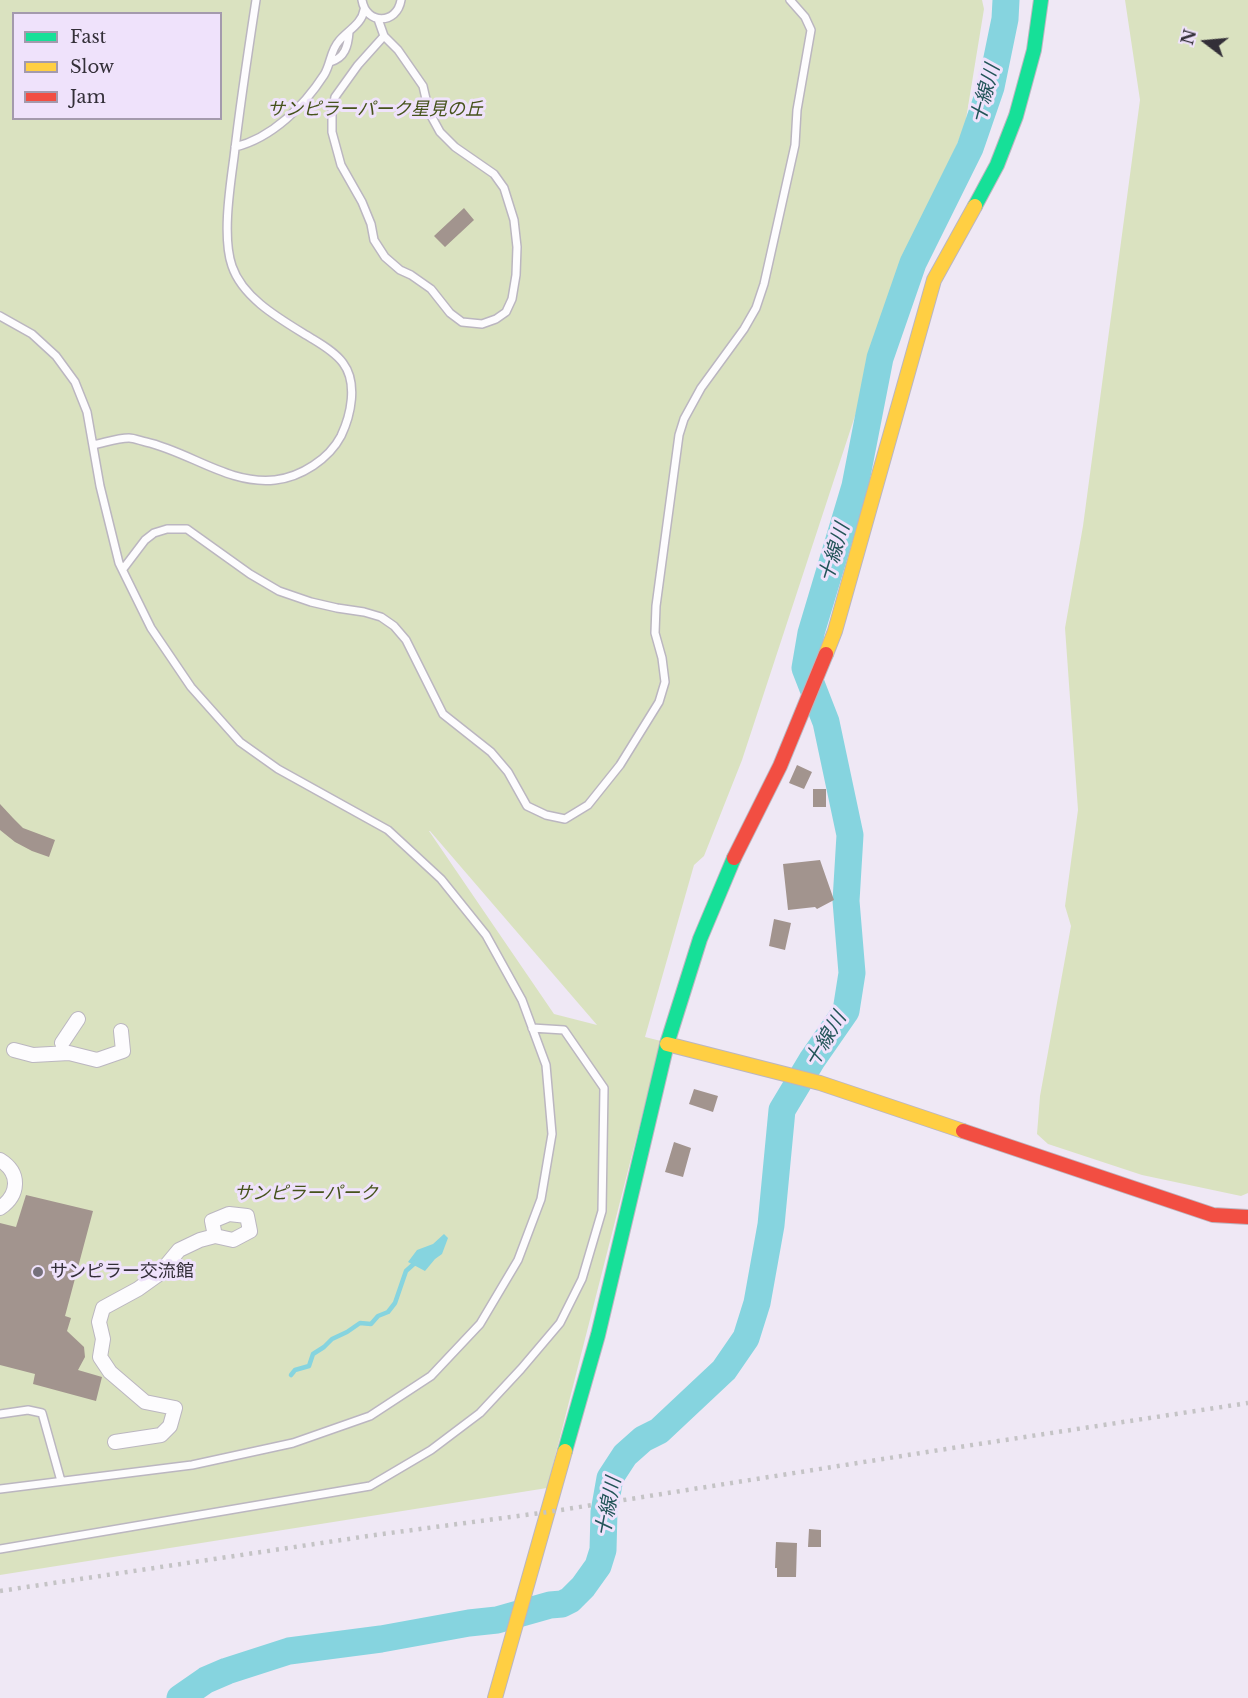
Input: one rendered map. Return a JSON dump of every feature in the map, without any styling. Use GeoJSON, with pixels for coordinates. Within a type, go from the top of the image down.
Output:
{"type":"FeatureCollection","features":[{"type":"Feature","properties":{"kind":"street"},"geometry":{"type":"LineString","coordinates":[[495,1698],[598,1335],[667,1044],[700,939],[734,859],[780,766],[835,631],[934,280],[997,165],[1016,117],[1034,50],[1041,0]]}},
{"type":"Feature","properties":{"kind":"street"},"geometry":{"type":"LineString","coordinates":[[62,1043],[78,1019]]}},
{"type":"Feature","properties":{"kind":"street"},"geometry":{"type":"LineString","coordinates":[[14,1050],[33,1054],[69,1053],[98,1060],[123,1051],[121,1030]]}},
{"type":"Feature","properties":{"kind":"street"},"geometry":{"type":"LineString","coordinates":[[667,1044],[820,1083],[1213,1215],[1248,1216]]}},
{"type":"Feature","properties":{"kind":"street"},"geometry":{"type":"LineString","coordinates":[[0,1160],[12,1171],[15,1179],[12,1197],[0,1208]]}},
{"type":"Feature","properties":{"kind":"street"},"geometry":{"type":"LineString","coordinates":[[115,1442],[161,1435],[170,1426],[175,1408],[145,1402],[110,1372],[100,1357],[103,1339],[99,1322],[103,1308],[138,1289],[159,1274],[179,1250],[215,1236]]}},
{"type":"Feature","properties":{"kind":"lane"},"geometry":{"type":"LineString","coordinates":[[93,445],[129,438],[158,445],[250,481],[276,480],[298,474],[321,460],[338,442],[348,422],[351,381],[343,363],[324,346],[262,306],[246,290],[232,266],[228,240],[228,203],[256,0]]}},
{"type":"Feature","properties":{"kind":"lane"},"geometry":{"type":"LineString","coordinates":[[235,147],[250,143],[267,133],[291,114],[309,95],[324,74],[333,50],[363,16],[362,0]]}},
{"type":"Feature","properties":{"kind":"lane"},"geometry":{"type":"LineString","coordinates":[[364,9],[378,18],[387,18],[397,11],[401,0]]}},
{"type":"Feature","properties":{"kind":"lane"},"geometry":{"type":"LineString","coordinates":[[123,569],[145,540],[154,533],[167,529],[187,529],[250,574],[279,591],[311,602],[381,617],[394,626],[406,640],[443,714],[491,752],[508,772],[527,806],[546,815],[565,819],[588,805],[620,765],[659,702],[665,682],[662,658],[655,633],[656,606],[679,435],[684,419],[700,388],[744,329],[756,308],[764,284],[795,145],[797,110],[811,30],[806,17],[790,0]]}},
{"type":"Feature","properties":{"kind":"lane"},"geometry":{"type":"LineString","coordinates":[[378,18],[384,36],[398,50],[423,86],[429,112],[440,132],[454,147],[494,174],[504,188],[514,220],[517,247],[516,275],[512,299],[506,312],[496,319],[482,324],[462,322],[450,313],[431,290],[400,270],[385,257],[374,240],[371,224],[362,202],[341,165],[332,132],[335,97],[358,65],[384,36]]}},
{"type":"Feature","properties":{"kind":"lane"},"geometry":{"type":"LineString","coordinates":[[0,316],[32,334],[56,356],[75,382],[87,412],[100,486],[119,563],[151,628],[191,687],[240,742],[278,769],[388,830],[441,879],[486,935],[522,1000],[546,1065],[552,1134],[541,1199],[518,1260],[480,1324],[431,1376],[369,1416],[293,1443],[192,1465],[0,1489]]}},
{"type":"Feature","properties":{"kind":"lane"},"geometry":{"type":"LineString","coordinates":[[0,1549],[370,1486],[431,1450],[480,1413],[560,1323],[582,1279],[602,1211],[604,1088],[564,1030],[532,1028]]}},
{"type":"Feature","properties":{"kind":"lane"},"geometry":{"type":"LineString","coordinates":[[0,1414],[28,1410],[42,1413],[61,1481]]}},
{"type":"Feature","properties":{"kind":"green space"},"geometry":{"type":"Polygon","coordinates":[[[0,0],[982,0],[984,9],[965,125],[895,294],[742,760],[704,856],[694,865],[645,1037],[661,1041],[547,1488],[0,1575],[0,0]],[[430,831],[554,1014],[597,1025],[430,831]]]}},
{"type":"Feature","properties":{"kind":"green space"},"geometry":{"type":"Polygon","coordinates":[[[1125,0],[1248,0],[1248,1193],[1241,1196],[1142,1175],[1048,1144],[1037,1134],[1040,1096],[1071,926],[1065,906],[1078,810],[1065,628],[1083,526],[1140,100],[1125,0]]]}},
{"type":"Feature","properties":{"kind":"water"},"geometry":{"type":"Polygon","coordinates":[[[444,1234],[448,1238],[442,1254],[425,1271],[408,1262],[417,1250],[433,1244],[444,1234]]]}},
{"type":"Feature","properties":{"kind":"building"},"geometry":{"type":"Polygon","coordinates":[[[464,208],[474,220],[445,247],[434,236],[464,208]]]}},
{"type":"Feature","properties":{"kind":"building"},"geometry":{"type":"Polygon","coordinates":[[[797,765],[812,772],[804,789],[789,783],[797,765]]]}},
{"type":"Feature","properties":{"kind":"building"},"geometry":{"type":"Polygon","coordinates":[[[813,789],[826,789],[826,807],[813,807],[813,789]]]}},
{"type":"Feature","properties":{"kind":"building"},"geometry":{"type":"Polygon","coordinates":[[[0,804],[23,828],[55,840],[49,857],[15,842],[0,830],[0,804]]]}},
{"type":"Feature","properties":{"kind":"building"},"geometry":{"type":"Polygon","coordinates":[[[820,860],[834,900],[817,909],[815,907],[788,910],[783,864],[820,860]]]}},
{"type":"Feature","properties":{"kind":"building"},"geometry":{"type":"Polygon","coordinates":[[[774,919],[791,923],[785,950],[769,946],[774,919]]]}},
{"type":"Feature","properties":{"kind":"building"},"geometry":{"type":"Polygon","coordinates":[[[694,1089],[718,1096],[713,1112],[689,1104],[694,1089]]]}},
{"type":"Feature","properties":{"kind":"building"},"geometry":{"type":"Polygon","coordinates":[[[674,1142],[691,1148],[683,1177],[665,1172],[674,1142]]]}},
{"type":"Feature","properties":{"kind":"building","name":"サンピラー交流館"},"geometry":{"type":"Polygon","coordinates":[[[26,1195],[93,1211],[65,1316],[71,1318],[67,1331],[84,1347],[85,1357],[78,1370],[102,1377],[96,1401],[33,1384],[35,1374],[0,1365],[0,1223],[16,1227],[26,1195]]]}},
{"type":"Feature","properties":{"kind":"building"},"geometry":{"type":"Polygon","coordinates":[[[809,1529],[821,1530],[821,1547],[808,1547],[809,1529]]]}},
{"type":"Feature","properties":{"kind":"building"},"geometry":{"type":"Polygon","coordinates":[[[776,1542],[797,1543],[796,1577],[777,1577],[776,1542]]]}},
{"type":"Feature","properties":{"kind":"waterway","name":"十線川"},"geometry":{"type":"LineString","coordinates":[[180,1698],[206,1680],[289,1651],[497,1620],[570,1600],[598,1566],[603,1550],[604,1512],[610,1478],[625,1455],[643,1439],[659,1431],[724,1370],[746,1338],[757,1303],[771,1225],[782,1110],[812,1060],[846,1011],[852,973],[846,901],[850,835],[826,722],[805,668],[811,633],[855,486],[880,358],[913,263],[970,148],[991,87],[1005,19],[1006,0]]}},
{"type":"Feature","properties":{"kind":"waterway"},"geometry":{"type":"LineString","coordinates":[[291,1375],[295,1370],[309,1366],[313,1354],[332,1339],[360,1323],[371,1324],[378,1316],[388,1312],[395,1303],[406,1271],[416,1262]]}},
{"type":"Feature","properties":{"kind":"railway"},"geometry":{"type":"LineString","coordinates":[[0,1591],[375,1535],[548,1512],[1248,1403]]}},
{"type":"Feature","properties":{"kind":"traffic: fast"},"geometry":{"type":"LineString","coordinates":[[975,206],[997,165],[1016,116],[1034,50],[1041,0]]}},
{"type":"Feature","properties":{"kind":"traffic: fast"},"geometry":{"type":"LineString","coordinates":[[565,1451],[598,1335],[667,1044],[700,939],[734,858]]}},
{"type":"Feature","properties":{"kind":"traffic: slow"},"geometry":{"type":"LineString","coordinates":[[826,654],[835,631],[934,280],[975,206]]}},
{"type":"Feature","properties":{"kind":"traffic: slow"},"geometry":{"type":"LineString","coordinates":[[667,1044],[820,1083],[963,1131]]}},
{"type":"Feature","properties":{"kind":"traffic: slow"},"geometry":{"type":"LineString","coordinates":[[495,1698],[565,1451]]}},
{"type":"Feature","properties":{"kind":"traffic: jam"},"geometry":{"type":"LineString","coordinates":[[734,858],[780,766],[826,654]]}},
{"type":"Feature","properties":{"kind":"traffic: jam"},"geometry":{"type":"LineString","coordinates":[[963,1131],[1213,1215],[1248,1217]]}},
{"type":"Feature","properties":{"kind":"place","name":"サンピラー交流館"},"geometry":{"type":"Point","coordinates":[38,1272]}},
{"type":"Feature","properties":{"kind":"park label","name":"サンピラーパーク星見の丘"},"geometry":{"type":"Point","coordinates":[375,110]}},
{"type":"Feature","properties":{"kind":"park label","name":"サンピラーパーク"},"geometry":{"type":"Point","coordinates":[306,1194]}}]}
